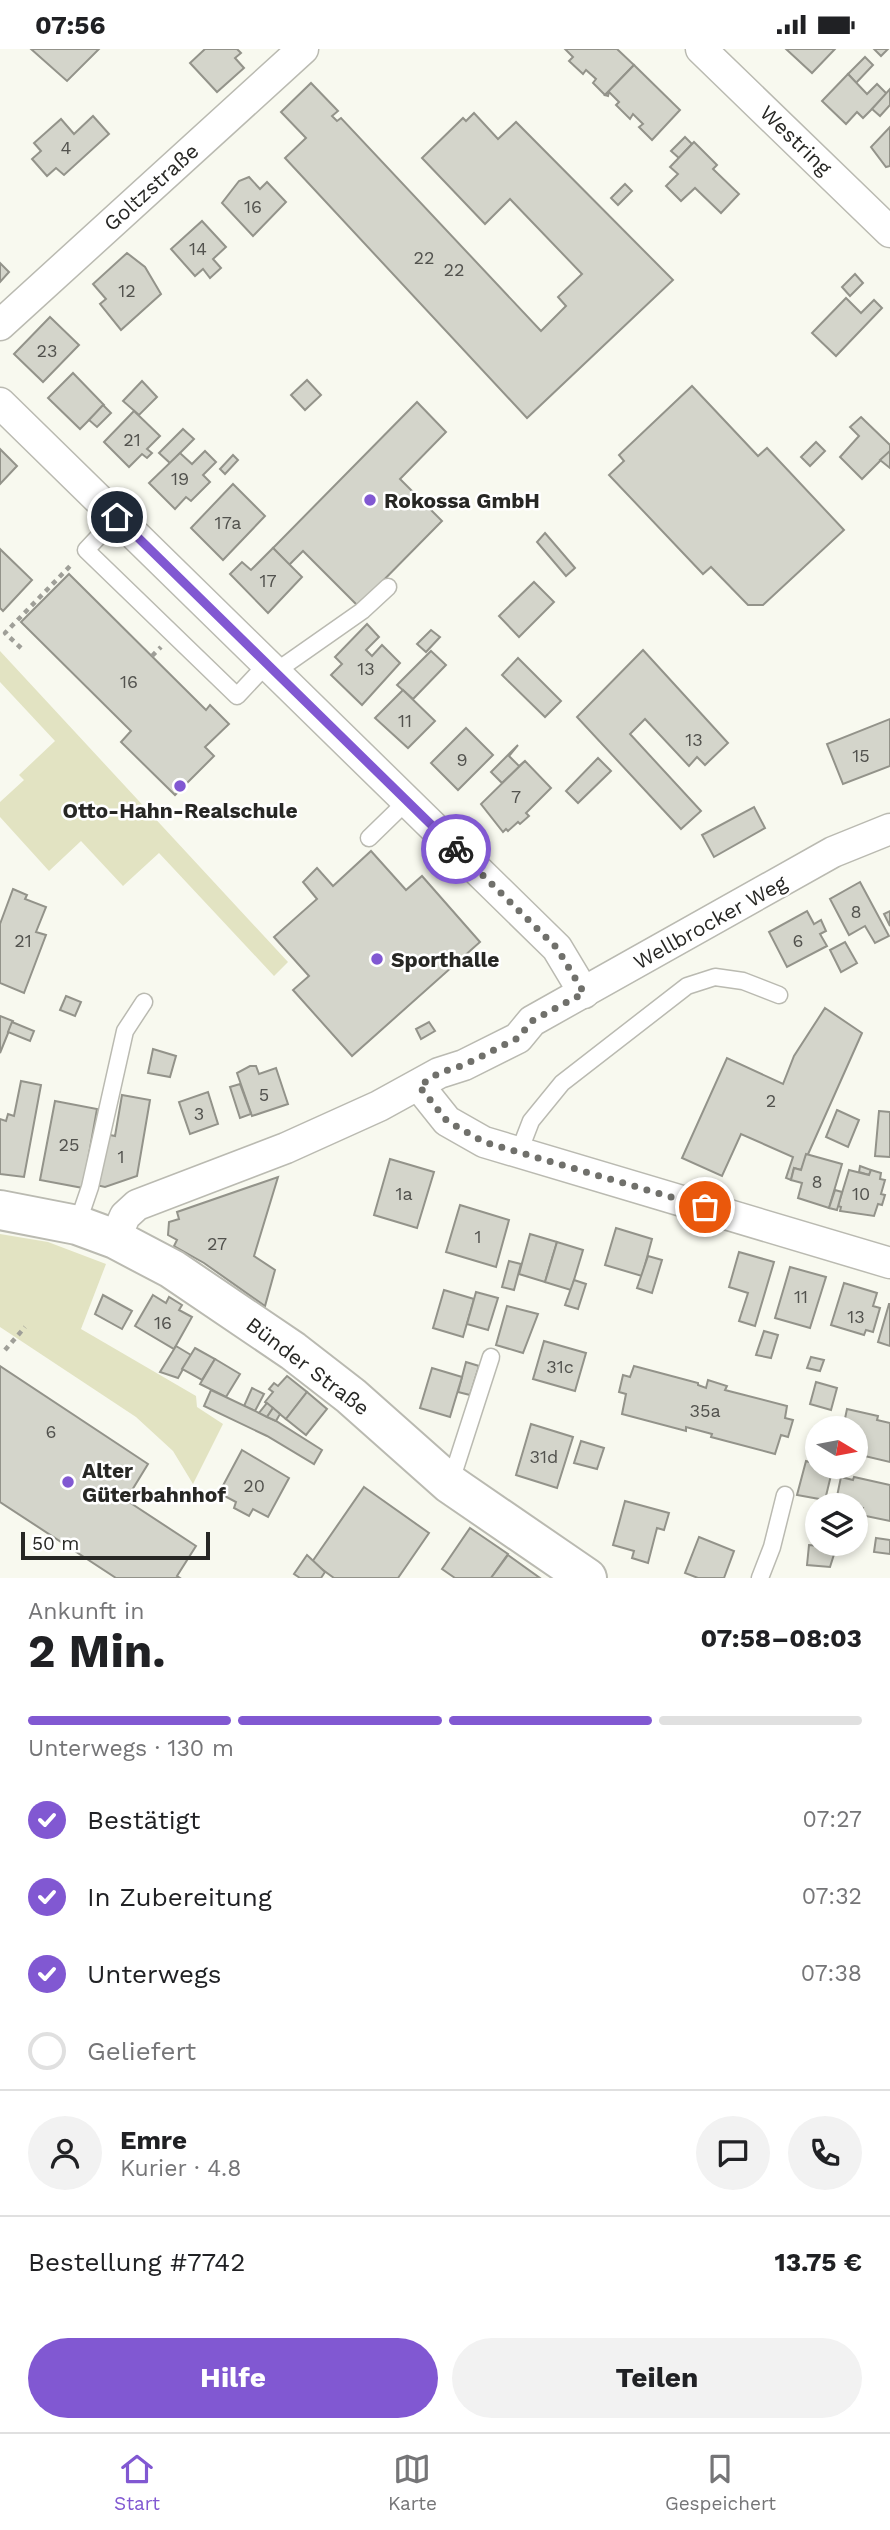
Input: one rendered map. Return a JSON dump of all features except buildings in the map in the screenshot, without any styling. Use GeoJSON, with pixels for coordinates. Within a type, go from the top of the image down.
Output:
{"type":"FeatureCollection","features":[{"type":"Feature","properties":{"kind":"street","name":"Goltzstraße"},"geometry":{"type":"LineString","coordinates":[[0,325],[303,49]]}},
{"type":"Feature","properties":{"kind":"street","name":"Westring"},"geometry":{"type":"LineString","coordinates":[[701,49],[890,232]]}},
{"type":"Feature","properties":{"kind":"street"},"geometry":{"type":"LineString","coordinates":[[0,403],[557,948],[584,993]]}},
{"type":"Feature","properties":{"kind":"street","name":"Wellbrocker Weg"},"geometry":{"type":"LineString","coordinates":[[115,1239],[125,1216],[137,1205],[286,1148],[429,1080],[456,1050],[509,1023],[532,1021],[833,852],[890,829]]}},
{"type":"Feature","properties":{"kind":"street"},"geometry":{"type":"LineString","coordinates":[[429,1080],[447,1121],[484,1142],[890,1262]]}},
{"type":"Feature","properties":{"kind":"street","name":"Bünder Straße"},"geometry":{"type":"LineString","coordinates":[[0,1210],[77,1225],[115,1239],[172,1269],[293,1351],[351,1396],[450,1483],[587,1578]]}},
{"type":"Feature","properties":{"kind":"lane"},"geometry":{"type":"LineString","coordinates":[[117,517],[86,550],[237,696],[271,669],[362,611],[388,587]]}},
{"type":"Feature","properties":{"kind":"lane"},"geometry":{"type":"LineString","coordinates":[[369,838],[407,801]]}},
{"type":"Feature","properties":{"kind":"lane"},"geometry":{"type":"LineString","coordinates":[[519,1152],[531,1121],[562,1083],[687,986],[715,977],[743,981],[779,995]]}},
{"type":"Feature","properties":{"kind":"lane"},"geometry":{"type":"LineString","coordinates":[[77,1225],[90,1187],[125,1031],[144,1002]]}},
{"type":"Feature","properties":{"kind":"lane"},"geometry":{"type":"LineString","coordinates":[[450,1483],[491,1357]]}},
{"type":"Feature","properties":{"kind":"lane"},"geometry":{"type":"LineString","coordinates":[[760,1578],[772,1547],[786,1495]]}},
{"type":"Feature","properties":{"kind":"path"},"geometry":{"type":"LineString","coordinates":[[21,648],[5,633],[86,550]]}},
{"type":"Feature","properties":{"kind":"path"},"geometry":{"type":"LineString","coordinates":[[152,656],[162,646]]}},
{"type":"Feature","properties":{"kind":"path"},"geometry":{"type":"LineString","coordinates":[[5,1350],[24,1327]]}},
{"type":"Feature","properties":{"kind":"green space"},"geometry":{"type":"Polygon","coordinates":[[[0,651],[288,962],[274,976],[159,853],[123,886],[81,841],[49,871],[0,817],[0,802],[24,780],[19,775],[55,741],[0,682],[0,651]]]}},
{"type":"Feature","properties":{"kind":"green space"},"geometry":{"type":"Polygon","coordinates":[[[0,1234],[48,1242],[106,1264],[81,1329],[196,1396],[197,1407],[223,1424],[193,1484],[173,1451],[136,1417],[0,1327],[0,1234]]]}},
{"type":"Feature","properties":{"kind":"way so far"},"geometry":{"type":"LineString","coordinates":[[456,849],[557,948],[584,993],[532,1021],[518,1038],[464,1065],[439,1073],[419,1086],[447,1121],[484,1142],[705,1207]]}},
{"type":"Feature","properties":{"kind":"place","name":"Rokossa GmbH"},"geometry":{"type":"Point","coordinates":[370,500]}},
{"type":"Feature","properties":{"kind":"place","name":"Otto-Hahn-Realschule"},"geometry":{"type":"Point","coordinates":[180,786]}},
{"type":"Feature","properties":{"kind":"place","name":"Sporthalle"},"geometry":{"type":"Point","coordinates":[377,959]}},
{"type":"Feature","properties":{"kind":"place","name":"Alter Güterbahnhof"},"geometry":{"type":"Point","coordinates":[68,1482]}},
{"type":"Feature","properties":{"kind":"route"},"geometry":{"type":"LineString","coordinates":[[117,517],[456,849]]}}]}
